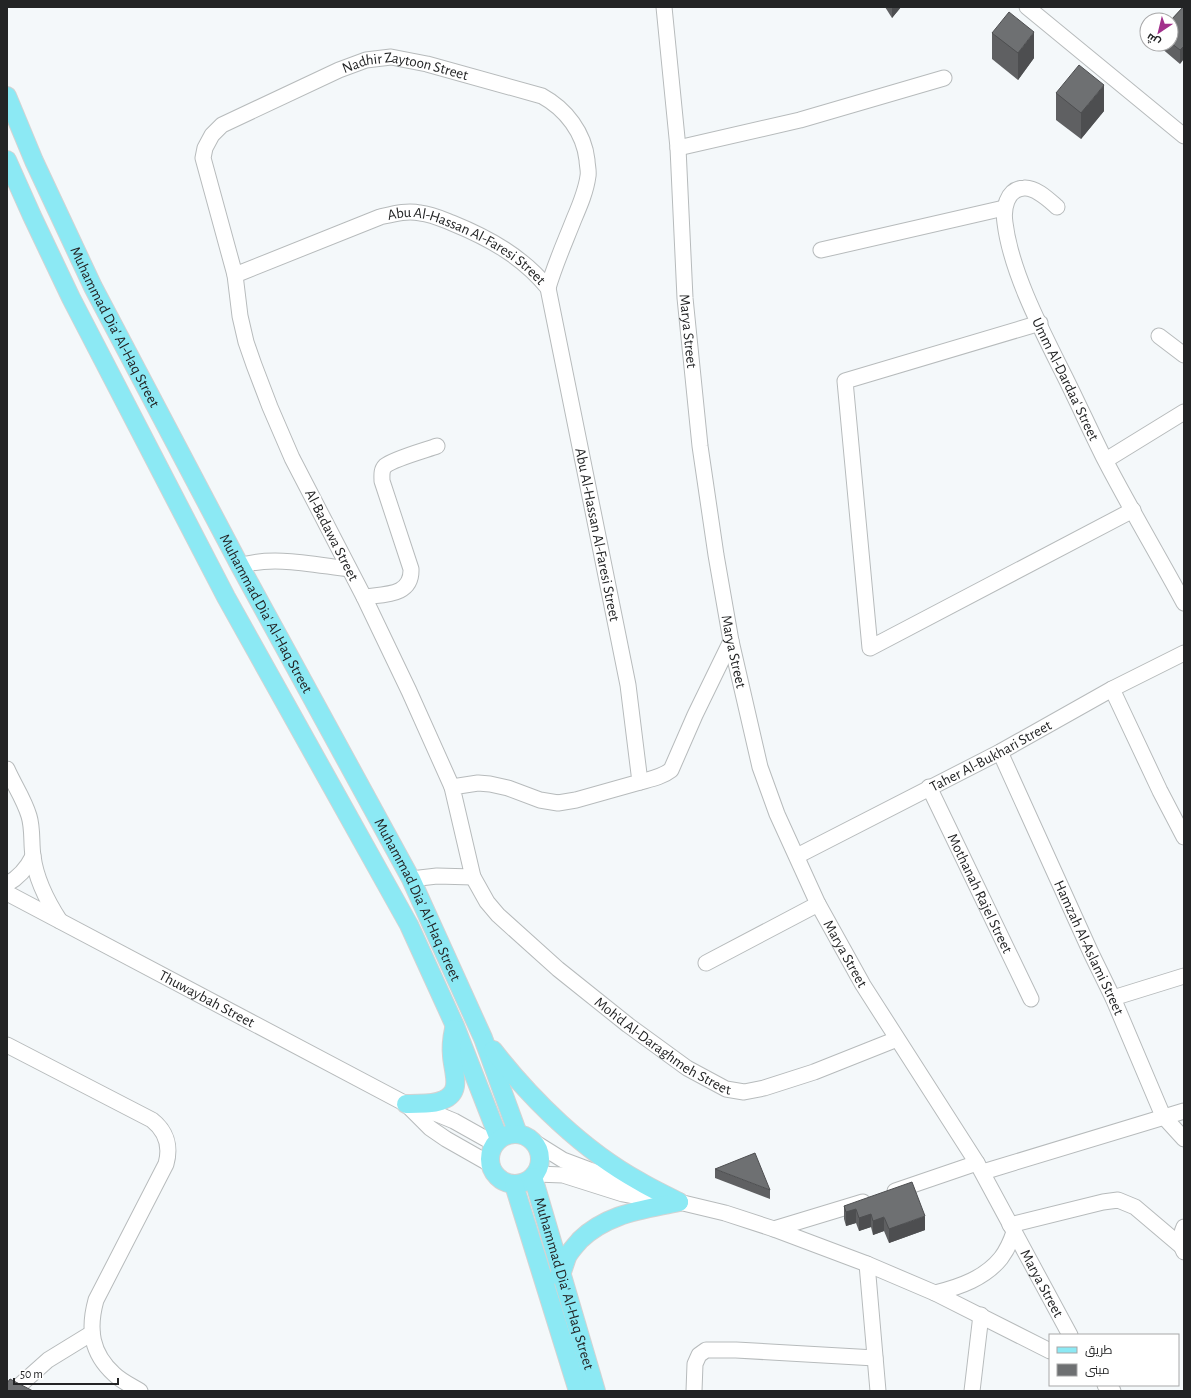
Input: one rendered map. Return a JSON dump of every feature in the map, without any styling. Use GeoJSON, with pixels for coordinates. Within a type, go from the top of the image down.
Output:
{"type":"FeatureCollection","features":[{"type":"Feature","properties":{"kind":"main road","name":"Muhammad Dia' Al-Haq Street"},"geometry":{"type":"LineString","coordinates":[[7,96],[44,182],[93,287],[240,566],[411,879],[483,1038],[525,1137]]}},
{"type":"Feature","properties":{"kind":"main road","name":"Muhammad Dia' Al-Haq Street"},"geometry":{"type":"LineString","coordinates":[[7,160],[51,257],[82,320],[226,596],[409,926],[455,1026],[497,1142]]}},
{"type":"Feature","properties":{"kind":"main road"},"geometry":{"type":"LineString","coordinates":[[406,1104],[439,1102],[444,1100],[453,1092],[456,1081],[452,1056],[452,1036],[455,1026]]}},
{"type":"Feature","properties":{"kind":"main road"},"geometry":{"type":"LineString","coordinates":[[483,1038],[509,1071],[533,1097],[569,1131],[602,1157],[638,1181],[680,1202]]}},
{"type":"Feature","properties":{"kind":"main road"},"geometry":{"type":"LineString","coordinates":[[512,1134],[525,1137],[536,1146],[539,1153],[540,1165],[535,1175],[528,1181],[514,1185],[501,1180],[496,1176],[490,1164],[491,1150],[497,1142],[512,1134]]}},
{"type":"Feature","properties":{"kind":"main road","name":"Muhammad Dia' Al-Haq Street"},"geometry":{"type":"LineString","coordinates":[[535,1175],[561,1275],[596,1391]]}},
{"type":"Feature","properties":{"kind":"main road","name":"Muhammad Dia' Al-Haq Street"},"geometry":{"type":"LineString","coordinates":[[514,1185],[578,1391]]}},
{"type":"Feature","properties":{"kind":"main road"},"geometry":{"type":"LineString","coordinates":[[544,1281],[561,1275],[568,1256],[581,1239],[598,1226],[625,1214],[680,1202]]}},
{"type":"Feature","properties":{"kind":"street","name":"Marya Street"},"geometry":{"type":"LineString","coordinates":[[664,7],[678,148],[686,298],[700,446],[716,555],[732,641],[760,767],[778,814],[818,904],[896,1039],[980,1167],[1069,1334]]}},
{"type":"Feature","properties":{"kind":"street"},"geometry":{"type":"LineString","coordinates":[[1027,7],[1184,136]]}},
{"type":"Feature","properties":{"kind":"street","name":"Nadhir Zaytoon Street"},"geometry":{"type":"LineString","coordinates":[[235,275],[203,158],[205,148],[212,135],[222,125],[340,70],[366,60],[391,57],[427,64],[542,96],[551,101],[572,122],[582,138],[588,174],[585,192],[555,264],[548,288]]}},
{"type":"Feature","properties":{"kind":"street"},"geometry":{"type":"LineString","coordinates":[[678,148],[800,120],[944,78]]}},
{"type":"Feature","properties":{"kind":"street"},"geometry":{"type":"LineString","coordinates":[[821,250],[1004,208],[1010,195],[1017,189],[1024,187],[1035,191],[1057,207]]}},
{"type":"Feature","properties":{"kind":"street","name":"Umm Al-Dardaa' Street"},"geometry":{"type":"LineString","coordinates":[[1004,208],[1004,222],[1010,250],[1023,287],[1106,460],[1184,603]]}},
{"type":"Feature","properties":{"kind":"street","name":"Abu Al-Hassan Al-Faresi Street"},"geometry":{"type":"LineString","coordinates":[[235,275],[380,217],[397,213],[419,212],[436,217],[481,235],[524,263],[538,275],[548,288],[628,685],[640,782]]}},
{"type":"Feature","properties":{"kind":"street","name":"Al-Badawa Street"},"geometry":{"type":"LineString","coordinates":[[235,275],[240,316],[246,342],[270,407],[292,458],[350,569],[409,691],[452,787]]}},
{"type":"Feature","properties":{"kind":"street"},"geometry":{"type":"LineString","coordinates":[[1040,324],[845,381],[870,648],[1133,510]]}},
{"type":"Feature","properties":{"kind":"street"},"geometry":{"type":"LineString","coordinates":[[1159,336],[1184,355]]}},
{"type":"Feature","properties":{"kind":"street"},"geometry":{"type":"LineString","coordinates":[[1106,460],[1184,412]]}},
{"type":"Feature","properties":{"kind":"street"},"geometry":{"type":"LineString","coordinates":[[364,598],[402,590],[408,584],[411,577],[411,569],[382,481],[382,473],[385,466],[392,462],[437,446]]}},
{"type":"Feature","properties":{"kind":"street"},"geometry":{"type":"LineString","coordinates":[[240,566],[250,562],[273,560],[350,569]]}},
{"type":"Feature","properties":{"kind":"street"},"geometry":{"type":"LineString","coordinates":[[411,879],[437,876],[473,877],[452,787],[478,783],[490,784],[508,788],[540,800],[558,803],[576,800],[657,778],[666,774],[671,770],[695,715],[732,641]]}},
{"type":"Feature","properties":{"kind":"street","name":"Taher Al-Bukhari Street"},"geometry":{"type":"LineString","coordinates":[[797,856],[929,787],[1000,752],[1112,689],[1184,653]]}},
{"type":"Feature","properties":{"kind":"street"},"geometry":{"type":"LineString","coordinates":[[1112,689],[1160,792],[1184,837]]}},
{"type":"Feature","properties":{"kind":"street","name":"Hamzah Al-Aslami Street"},"geometry":{"type":"LineString","coordinates":[[1000,752],[1091,953],[1113,998],[1163,1116],[1184,1139]]}},
{"type":"Feature","properties":{"kind":"street"},"geometry":{"type":"LineString","coordinates":[[7,770],[23,800],[29,817],[32,834],[33,856],[40,883],[46,897],[60,921]]}},
{"type":"Feature","properties":{"kind":"street","name":"Mothanah Rajel Street"},"geometry":{"type":"LineString","coordinates":[[929,787],[1031,999]]}},
{"type":"Feature","properties":{"kind":"street"},"geometry":{"type":"LineString","coordinates":[[7,884],[15,880],[22,873],[29,865],[33,856]]}},
{"type":"Feature","properties":{"kind":"street","name":"Moh'd Al-Daraghmeh Street"},"geometry":{"type":"LineString","coordinates":[[473,877],[487,902],[498,914],[558,969],[628,1025],[687,1068],[726,1089],[744,1092],[764,1088],[814,1072],[896,1039]]}},
{"type":"Feature","properties":{"kind":"street","name":"Thuwaybah Street"},"geometry":{"type":"LineString","coordinates":[[7,893],[406,1104],[454,1121],[497,1142]]}},
{"type":"Feature","properties":{"kind":"street"},"geometry":{"type":"LineString","coordinates":[[706,962],[818,904]]}},
{"type":"Feature","properties":{"kind":"street"},"geometry":{"type":"LineString","coordinates":[[1113,998],[1184,976]]}},
{"type":"Feature","properties":{"kind":"street"},"geometry":{"type":"LineString","coordinates":[[7,1045],[152,1120],[162,1130],[168,1143],[169,1150],[166,1164],[96,1300],[92,1316],[92,1333],[96,1349],[104,1363],[115,1375],[140,1391]]}},
{"type":"Feature","properties":{"kind":"street","name":"Thuwaybah Street"},"geometry":{"type":"LineString","coordinates":[[406,1104],[430,1128],[446,1139],[490,1164]]}},
{"type":"Feature","properties":{"kind":"street"},"geometry":{"type":"LineString","coordinates":[[774,1229],[980,1167],[1184,1111]]}},
{"type":"Feature","properties":{"kind":"street"},"geometry":{"type":"LineString","coordinates":[[525,1137],[563,1160],[627,1184],[641,1191],[647,1196]]}},
{"type":"Feature","properties":{"kind":"street"},"geometry":{"type":"LineString","coordinates":[[535,1175],[563,1176],[623,1194],[647,1196],[680,1202],[725,1213],[774,1229],[867,1264],[935,1293],[1049,1350]]}},
{"type":"Feature","properties":{"kind":"street"},"geometry":{"type":"LineString","coordinates":[[1012,1229],[1103,1202],[1118,1200],[1135,1207],[1182,1249]]}},
{"type":"Feature","properties":{"kind":"street"},"geometry":{"type":"LineString","coordinates":[[1182,1249],[1182,1232],[1184,1227]]}},
{"type":"Feature","properties":{"kind":"street","name":"Marya Street"},"geometry":{"type":"LineString","coordinates":[[935,1293],[960,1287],[982,1275],[1002,1258],[1012,1229]]}},
{"type":"Feature","properties":{"kind":"street"},"geometry":{"type":"LineString","coordinates":[[867,1264],[878,1391]]}},
{"type":"Feature","properties":{"kind":"street"},"geometry":{"type":"LineString","coordinates":[[972,1391],[981,1315]]}},
{"type":"Feature","properties":{"kind":"street"},"geometry":{"type":"LineString","coordinates":[[20,1385],[48,1360],[92,1333]]}},
{"type":"Feature","properties":{"kind":"street"},"geometry":{"type":"LineString","coordinates":[[694,1391],[695,1364],[699,1355],[706,1350],[736,1350],[875,1358]]}},
{"type":"Feature","properties":{"kind":"building"},"geometry":{"type":"Polygon","coordinates":[[[1184,7],[1184,46],[1180,50],[1179,49],[1178,12],[1184,7]]]}},
{"type":"Feature","properties":{"kind":"building"},"geometry":{"type":"Polygon","coordinates":[[[1009,12],[1034,32],[1018,53],[992,33],[1009,12]]]}},
{"type":"Feature","properties":{"kind":"building"},"geometry":{"type":"Polygon","coordinates":[[[1079,65],[1104,85],[1081,113],[1056,93],[1079,65]]]}},
{"type":"Feature","properties":{"kind":"building"},"geometry":{"type":"Polygon","coordinates":[[[755,1153],[770,1190],[715,1169],[755,1153]]]}},
{"type":"Feature","properties":{"kind":"building"},"geometry":{"type":"Polygon","coordinates":[[[912,1182],[925,1216],[889,1229],[884,1217],[873,1221],[871,1214],[859,1218],[856,1209],[846,1212],[844,1206],[912,1182]]]}},
{"type":"Feature","properties":{"kind":"building"},"geometry":{"type":"Polygon","coordinates":[[[10,1379],[33,1391],[7,1391],[7,1383],[10,1379]]]}}]}
